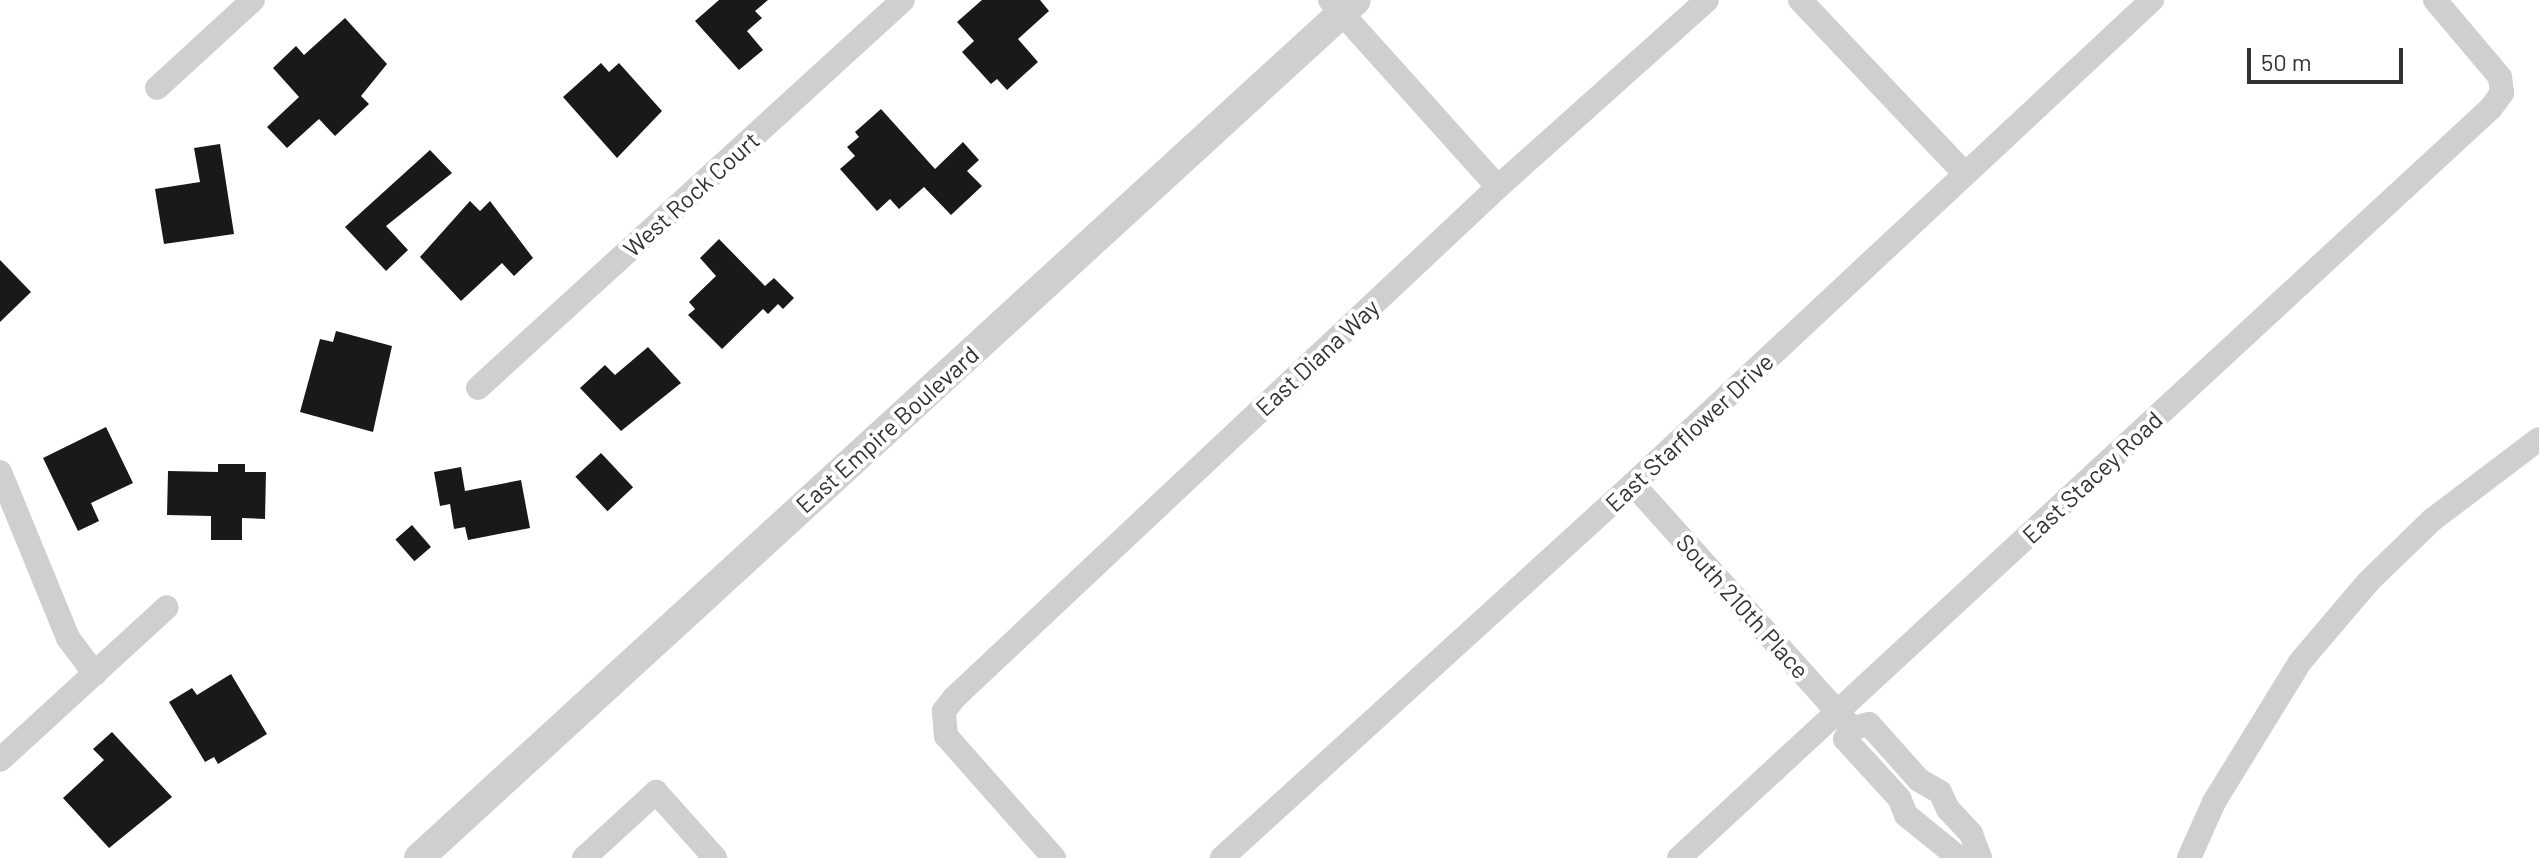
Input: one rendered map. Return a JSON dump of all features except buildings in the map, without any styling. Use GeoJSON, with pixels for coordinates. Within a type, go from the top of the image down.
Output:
{"type":"FeatureCollection","features":[{"type":"Feature","properties":{"kind":"street"},"geometry":{"type":"LineString","coordinates":[[157,88],[253,0]]}},
{"type":"Feature","properties":{"kind":"street","name":"West Rock Court"},"geometry":{"type":"LineString","coordinates":[[478,388],[903,0]]}},
{"type":"Feature","properties":{"kind":"street","name":"East Diana Way"},"geometry":{"type":"LineString","coordinates":[[1054,858],[941,724],[954,698],[1498,187],[1707,0]]}},
{"type":"Feature","properties":{"kind":"street"},"geometry":{"type":"LineString","coordinates":[[1800,0],[1965,174]]}},
{"type":"Feature","properties":{"kind":"street","name":"East Starflower Drive"},"geometry":{"type":"LineString","coordinates":[[1222,858],[1633,484],[2152,0]]}},
{"type":"Feature","properties":{"kind":"street","name":"East Stacey Road"},"geometry":{"type":"LineString","coordinates":[[1679,858],[1845,721],[2502,93],[2500,77],[2435,0]]}},
{"type":"Feature","properties":{"kind":"street"},"geometry":{"type":"LineString","coordinates":[[1343,4],[1498,187]]}},
{"type":"Feature","properties":{"kind":"street","name":"East Empire Boulevard"},"geometry":{"type":"LineString","coordinates":[[419,858],[1343,4]]}},
{"type":"Feature","properties":{"kind":"street"},"geometry":{"type":"LineString","coordinates":[[2189,858],[2214,802],[2300,662],[2368,582],[2432,520],[2539,439]]}},
{"type":"Feature","properties":{"kind":"street"},"geometry":{"type":"LineString","coordinates":[[0,472],[68,638],[95,674]]}},
{"type":"Feature","properties":{"kind":"street","name":"South 210th Place"},"geometry":{"type":"LineString","coordinates":[[1633,484],[1845,721],[1869,724],[1919,780],[1940,792],[1948,809],[1971,834],[1980,858]]}},
{"type":"Feature","properties":{"kind":"street"},"geometry":{"type":"LineString","coordinates":[[0,760],[167,607]]}},
{"type":"Feature","properties":{"kind":"street","name":"South 210th Place"},"geometry":{"type":"LineString","coordinates":[[1845,721],[1845,739],[1899,798],[1906,815],[1959,858]]}},
{"type":"Feature","properties":{"kind":"street"},"geometry":{"type":"LineString","coordinates":[[1899,798],[1919,780]]}},
{"type":"Feature","properties":{"kind":"street"},"geometry":{"type":"LineString","coordinates":[[584,858],[656,792],[715,858]]}}]}
